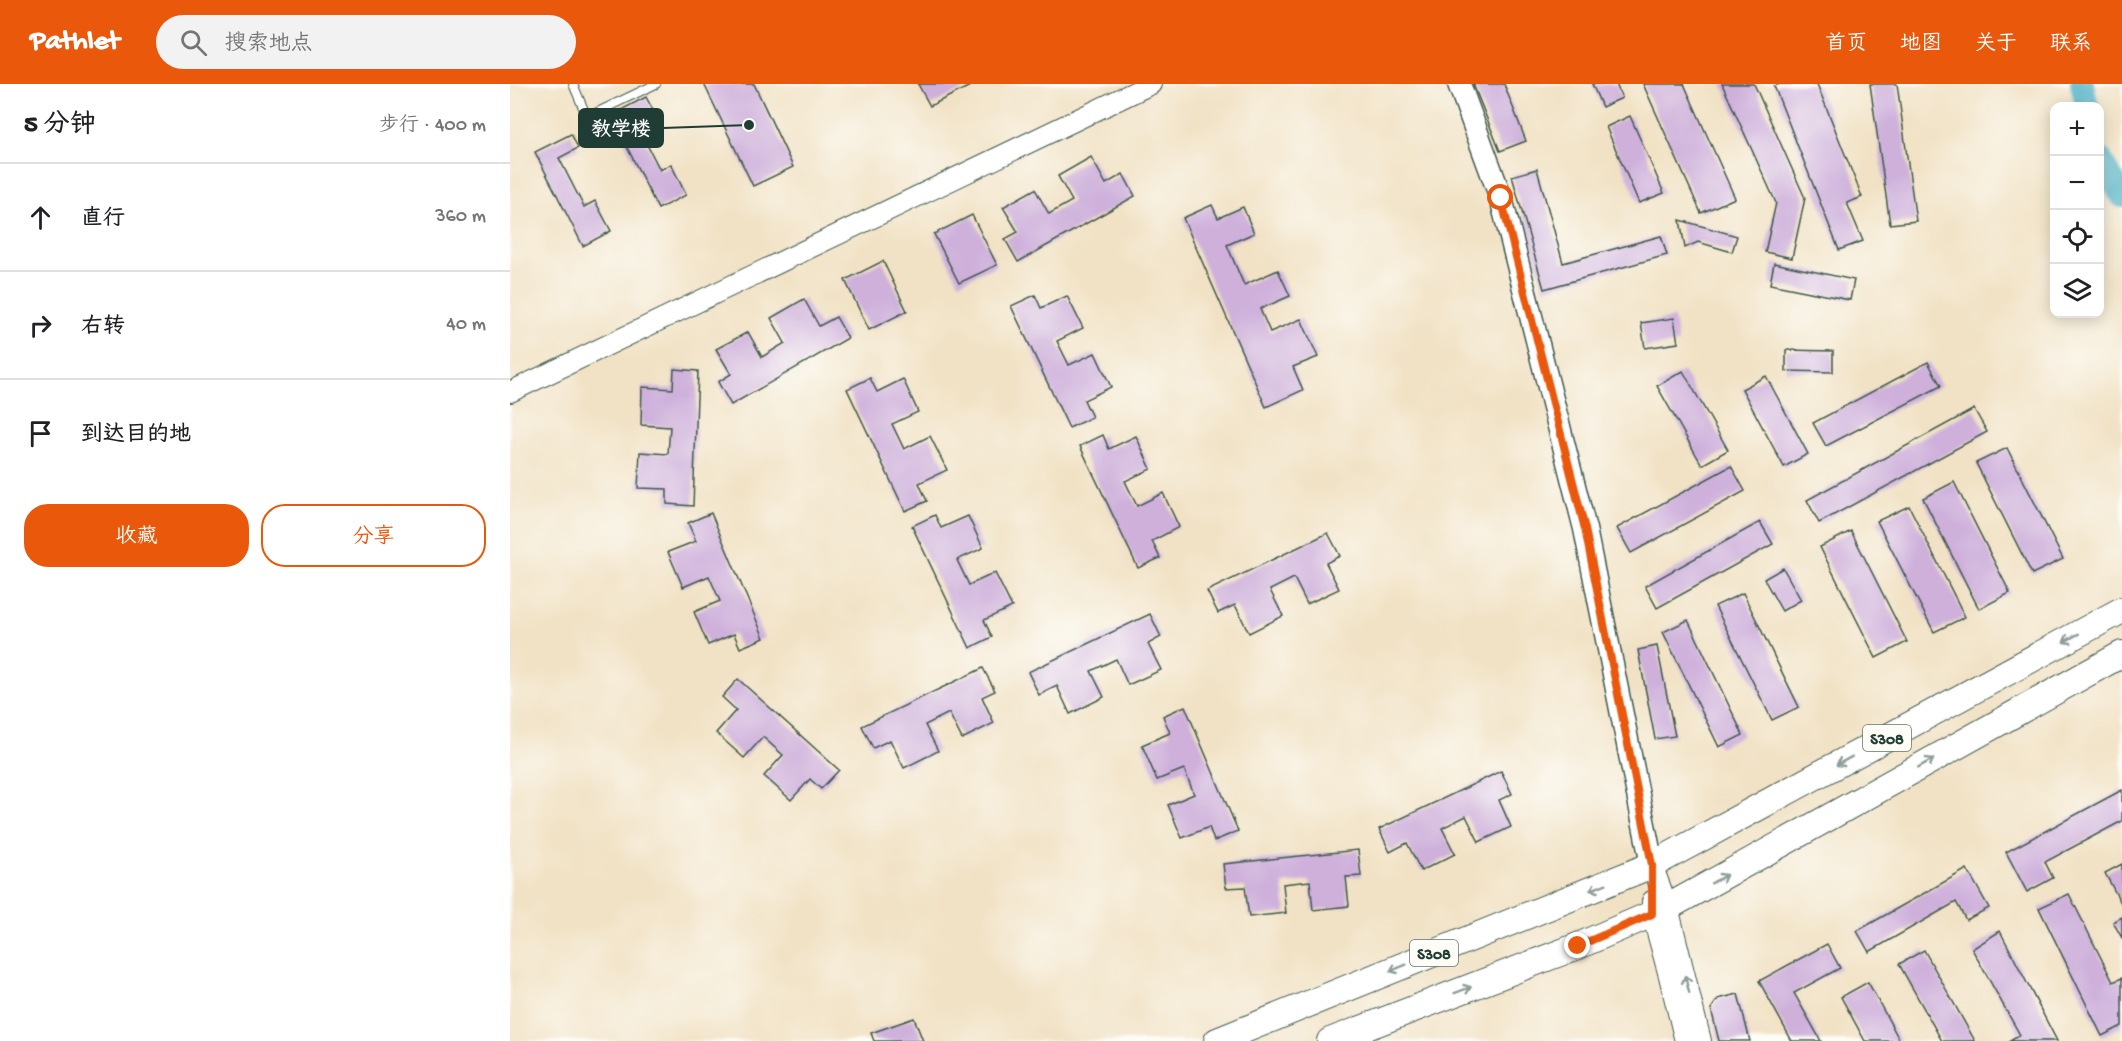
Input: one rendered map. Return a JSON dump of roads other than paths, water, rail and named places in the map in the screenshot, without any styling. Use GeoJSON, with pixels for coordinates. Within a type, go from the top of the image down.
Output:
{"type":"FeatureCollection","features":[{"type":"Feature","properties":{"kind":"main road"},"geometry":{"type":"LineString","coordinates":[[1459,84],[1501,198],[1585,529],[1652,865]]}},
{"type":"Feature","properties":{"kind":"main road","name":"S308"},"geometry":{"type":"LineString","coordinates":[[1217,1041],[1652,865],[2122,610]]}},
{"type":"Feature","properties":{"kind":"main road","name":"S308"},"geometry":{"type":"LineString","coordinates":[[1330,1041],[1578,946],[1660,911],[2122,654]]}},
{"type":"Feature","properties":{"kind":"street"},"geometry":{"type":"LineString","coordinates":[[510,392],[1151,84]]}},
{"type":"Feature","properties":{"kind":"street"},"geometry":{"type":"LineString","coordinates":[[1652,865],[1669,976],[1685,1041]]}},
{"type":"Feature","properties":{"kind":"street"},"geometry":{"type":"LineString","coordinates":[[1660,911],[1701,1041]]}},
{"type":"Feature","properties":{"kind":"lane"},"geometry":{"type":"LineString","coordinates":[[573,84],[587,117],[656,84]]}},
{"type":"Feature","properties":{"kind":"waterway"},"geometry":{"type":"LineString","coordinates":[[2082,84],[2086,102]]}},
{"type":"Feature","properties":{"kind":"waterway"},"geometry":{"type":"LineString","coordinates":[[2104,166],[2122,196]]}},
{"type":"Feature","properties":{"kind":"place","name":"教学楼"},"geometry":{"type":"Point","coordinates":[749,125]}}]}
